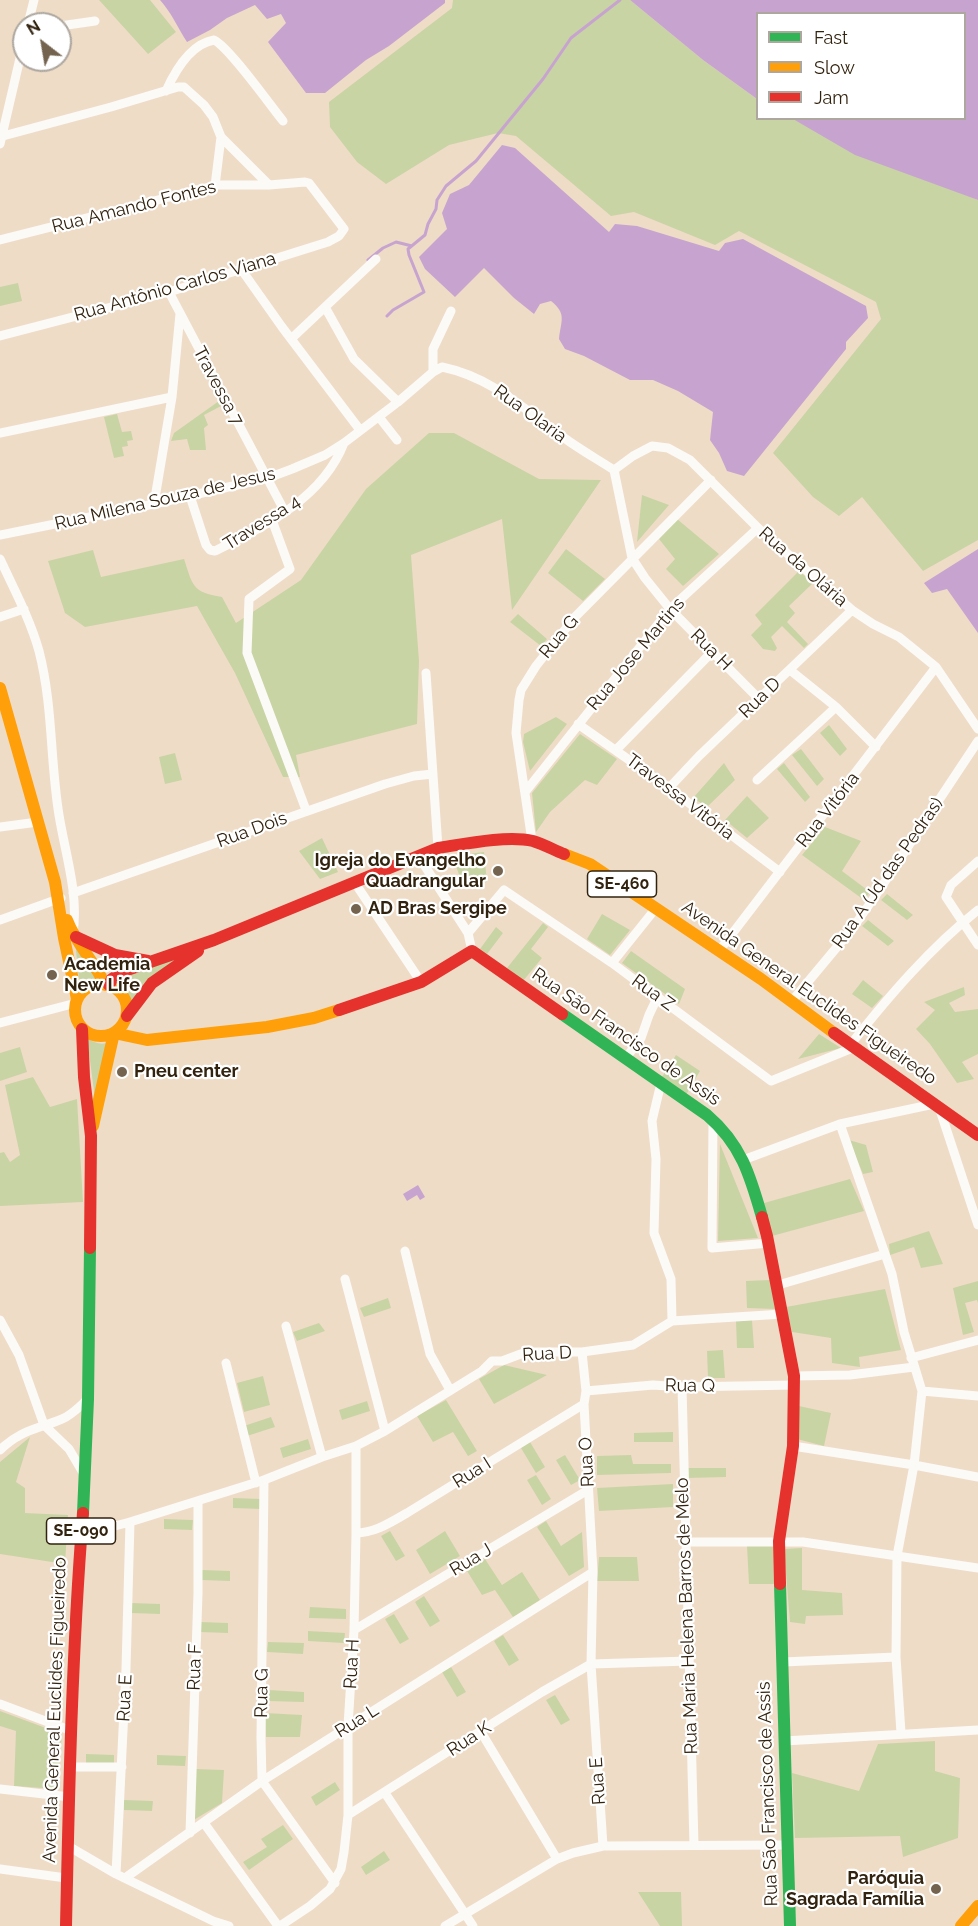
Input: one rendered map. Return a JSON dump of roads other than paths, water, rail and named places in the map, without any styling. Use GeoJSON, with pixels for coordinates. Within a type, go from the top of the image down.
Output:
{"type":"FeatureCollection","features":[{"type":"Feature","properties":{"kind":"main road"},"geometry":{"type":"LineString","coordinates":[[0,688],[73,935],[107,985]]}},
{"type":"Feature","properties":{"kind":"main road","name":"Avenida General Euclides Figueiredo"},"geometry":{"type":"LineString","coordinates":[[107,985],[116,976],[150,961],[214,940],[438,848],[489,840],[532,842],[591,864],[792,1001],[978,1136]]}},
{"type":"Feature","properties":{"kind":"main road"},"geometry":{"type":"LineString","coordinates":[[62,895],[64,938],[77,1001],[75,1017],[82,1029],[98,1037],[114,1033],[122,1026],[127,1016],[125,1001],[116,989],[107,985],[98,984],[86,989],[77,1001]]}},
{"type":"Feature","properties":{"kind":"main road"},"geometry":{"type":"LineString","coordinates":[[73,935],[115,955],[150,961]]}},
{"type":"Feature","properties":{"kind":"main road","name":"Avenida General Euclides Figueiredo"},"geometry":{"type":"LineString","coordinates":[[127,1016],[152,983],[214,940]]}},
{"type":"Feature","properties":{"kind":"main road"},"geometry":{"type":"LineString","coordinates":[[114,1033],[147,1040],[267,1027],[334,1013],[421,982],[472,951]]}},
{"type":"Feature","properties":{"kind":"main road","name":"Rua São Francisco de Assis"},"geometry":{"type":"LineString","coordinates":[[472,951],[713,1119],[727,1134],[751,1178],[769,1243],[795,1380],[793,1446],[779,1541],[790,1926]]}},
{"type":"Feature","properties":{"kind":"main road","name":"Avenida General Euclides Figueiredo"},"geometry":{"type":"LineString","coordinates":[[66,1926],[70,1767],[81,1535],[86,1478],[88,1399],[91,1136],[84,1077],[82,1029]]}},
{"type":"Feature","properties":{"kind":"main road","name":"Avenida General Euclides Figueiredo"},"geometry":{"type":"LineString","coordinates":[[91,1136],[114,1033]]}},
{"type":"Feature","properties":{"kind":"main road"},"geometry":{"type":"LineString","coordinates":[[961,1926],[978,1906]]}},
{"type":"Feature","properties":{"kind":"street"},"geometry":{"type":"LineString","coordinates":[[72,25],[95,21]]}},
{"type":"Feature","properties":{"kind":"street"},"geometry":{"type":"LineString","coordinates":[[166,91],[178,67],[205,43],[214,40],[231,56],[283,121]]}},
{"type":"Feature","properties":{"kind":"street"},"geometry":{"type":"LineString","coordinates":[[17,72],[1,140],[184,87],[204,105],[213,117],[221,137],[269,185]]}},
{"type":"Feature","properties":{"kind":"street"},"geometry":{"type":"LineString","coordinates":[[215,186],[221,137]]}},
{"type":"Feature","properties":{"kind":"street","name":"Rua Amando Fontes"},"geometry":{"type":"LineString","coordinates":[[0,240],[215,186],[305,182],[309,183],[344,229]]}},
{"type":"Feature","properties":{"kind":"street","name":"Rua Antônio Carlos Viana"},"geometry":{"type":"LineString","coordinates":[[0,336],[169,292],[328,242],[339,236],[344,229]]}},
{"type":"Feature","properties":{"kind":"street"},"geometry":{"type":"LineString","coordinates":[[291,339],[376,259]]}},
{"type":"Feature","properties":{"kind":"street"},"geometry":{"type":"LineString","coordinates":[[241,269],[360,430]]}},
{"type":"Feature","properties":{"kind":"street","name":"Travessa 7"},"geometry":{"type":"LineString","coordinates":[[169,292],[285,512]]}},
{"type":"Feature","properties":{"kind":"street"},"geometry":{"type":"LineString","coordinates":[[325,307],[354,359],[398,402]]}},
{"type":"Feature","properties":{"kind":"street"},"geometry":{"type":"LineString","coordinates":[[438,369],[433,349],[452,311]]}},
{"type":"Feature","properties":{"kind":"street"},"geometry":{"type":"LineString","coordinates":[[154,504],[172,396],[180,314]]}},
{"type":"Feature","properties":{"kind":"street","name":"Rua Milena Souza de Jesus"},"geometry":{"type":"LineString","coordinates":[[0,535],[268,478],[308,463],[344,443],[380,417],[438,369]]}},
{"type":"Feature","properties":{"kind":"street","name":"Rua Olaria"},"geometry":{"type":"LineString","coordinates":[[438,369],[481,380],[500,390],[580,449],[614,470]]}},
{"type":"Feature","properties":{"kind":"street"},"geometry":{"type":"LineString","coordinates":[[0,433],[172,396]]}},
{"type":"Feature","properties":{"kind":"street"},"geometry":{"type":"LineString","coordinates":[[380,417],[397,440]]}},
{"type":"Feature","properties":{"kind":"street","name":"Travessa 4"},"geometry":{"type":"LineString","coordinates":[[190,496],[208,548],[212,551],[217,550],[285,512],[306,495],[329,473],[344,443]]}},
{"type":"Feature","properties":{"kind":"street","name":"Rua da Olária"},"geometry":{"type":"LineString","coordinates":[[614,470],[640,450],[656,445],[668,448],[690,460],[758,528],[852,610],[899,637],[936,668],[978,729]]}},
{"type":"Feature","properties":{"kind":"street","name":"Rua H"},"geometry":{"type":"LineString","coordinates":[[614,470],[632,558],[670,609],[759,699]]}},
{"type":"Feature","properties":{"kind":"street","name":"Rua G"},"geometry":{"type":"LineString","coordinates":[[532,842],[516,733],[522,690],[541,659],[575,617],[711,480]]}},
{"type":"Feature","properties":{"kind":"street"},"geometry":{"type":"LineString","coordinates":[[272,520],[290,569],[249,599],[247,652],[306,810]]}},
{"type":"Feature","properties":{"kind":"street","name":"Rua Jose Martins"},"geometry":{"type":"LineString","coordinates":[[526,791],[670,609],[758,528]]}},
{"type":"Feature","properties":{"kind":"street"},"geometry":{"type":"LineString","coordinates":[[0,559],[24,609],[36,641],[42,668],[57,800],[62,895]]}},
{"type":"Feature","properties":{"kind":"street"},"geometry":{"type":"LineString","coordinates":[[0,617],[24,609]]}},
{"type":"Feature","properties":{"kind":"street","name":"Rua D"},"geometry":{"type":"LineString","coordinates":[[669,788],[852,610]]}},
{"type":"Feature","properties":{"kind":"street"},"geometry":{"type":"LineString","coordinates":[[616,750],[713,651]]}},
{"type":"Feature","properties":{"kind":"street","name":"Rua Vitória"},"geometry":{"type":"LineString","coordinates":[[719,951],[936,668]]}},
{"type":"Feature","properties":{"kind":"street"},"geometry":{"type":"LineString","coordinates":[[790,670],[836,707],[876,747]]}},
{"type":"Feature","properties":{"kind":"street"},"geometry":{"type":"LineString","coordinates":[[426,673],[438,848]]}},
{"type":"Feature","properties":{"kind":"street"},"geometry":{"type":"LineString","coordinates":[[757,780],[836,707]]}},
{"type":"Feature","properties":{"kind":"street","name":"Travessa Vitória"},"geometry":{"type":"LineString","coordinates":[[578,724],[669,788],[780,872]]}},
{"type":"Feature","properties":{"kind":"street","name":"Rua A (Jd das Pedras)"},"geometry":{"type":"LineString","coordinates":[[792,1001],[872,902],[978,741]]}},
{"type":"Feature","properties":{"kind":"street","name":"Rua Dois"},"geometry":{"type":"LineString","coordinates":[[0,920],[62,895],[306,810],[402,778],[433,774]]}},
{"type":"Feature","properties":{"kind":"street"},"geometry":{"type":"LineString","coordinates":[[0,827],[38,822]]}},
{"type":"Feature","properties":{"kind":"street"},"geometry":{"type":"LineString","coordinates":[[420,857],[468,933],[472,951]]}},
{"type":"Feature","properties":{"kind":"street"},"geometry":{"type":"LineString","coordinates":[[978,861],[951,885],[946,894],[947,901],[978,945]]}},
{"type":"Feature","properties":{"kind":"street"},"geometry":{"type":"LineString","coordinates":[[356,883],[421,982]]}},
{"type":"Feature","properties":{"kind":"street","name":"Rua Z"},"geometry":{"type":"LineString","coordinates":[[468,933],[504,890],[612,963],[771,1081],[853,1046]]}},
{"type":"Feature","properties":{"kind":"street"},"geometry":{"type":"LineString","coordinates":[[612,963],[656,908]]}},
{"type":"Feature","properties":{"kind":"street"},"geometry":{"type":"LineString","coordinates":[[853,1046],[901,985],[942,941],[978,910]]}},
{"type":"Feature","properties":{"kind":"street"},"geometry":{"type":"LineString","coordinates":[[625,1059],[641,1038],[658,996]]}},
{"type":"Feature","properties":{"kind":"street"},"geometry":{"type":"LineString","coordinates":[[0,1023],[77,1001]]}},
{"type":"Feature","properties":{"kind":"street"},"geometry":{"type":"LineString","coordinates":[[661,1083],[652,1121],[656,1159],[654,1233],[671,1279],[672,1321]]}},
{"type":"Feature","properties":{"kind":"street"},"geometry":{"type":"LineString","coordinates":[[743,1160],[840,1124],[937,1106],[978,1225]]}},
{"type":"Feature","properties":{"kind":"street"},"geometry":{"type":"LineString","coordinates":[[713,1119],[712,1248],[769,1243]]}},
{"type":"Feature","properties":{"kind":"street"},"geometry":{"type":"LineString","coordinates":[[840,1124],[892,1274],[922,1391],[914,1465],[897,1556],[896,1657],[901,1733]]}},
{"type":"Feature","properties":{"kind":"street"},"geometry":{"type":"LineString","coordinates":[[405,1251],[430,1353],[450,1390]]}},
{"type":"Feature","properties":{"kind":"street"},"geometry":{"type":"LineString","coordinates":[[777,1285],[885,1254]]}},
{"type":"Feature","properties":{"kind":"street"},"geometry":{"type":"LineString","coordinates":[[345,1279],[385,1431]]}},
{"type":"Feature","properties":{"kind":"street","name":"Rua D"},"geometry":{"type":"LineString","coordinates":[[81,1535],[260,1482],[356,1446],[385,1431],[482,1371],[492,1361],[502,1361],[526,1352],[582,1352],[633,1345],[672,1321],[783,1314]]}},
{"type":"Feature","properties":{"kind":"street"},"geometry":{"type":"LineString","coordinates":[[1,1324],[20,1355],[44,1425],[69,1449],[86,1478]]}},
{"type":"Feature","properties":{"kind":"street"},"geometry":{"type":"LineString","coordinates":[[286,1326],[322,1457]]}},
{"type":"Feature","properties":{"kind":"street"},"geometry":{"type":"LineString","coordinates":[[795,1380],[850,1375],[913,1363],[978,1340]]}},
{"type":"Feature","properties":{"kind":"street","name":"Rua O"},"geometry":{"type":"LineString","coordinates":[[582,1352],[586,1391],[584,1404],[593,1572]]}},
{"type":"Feature","properties":{"kind":"street","name":"Rua G"},"geometry":{"type":"LineString","coordinates":[[226,1363],[260,1482],[262,1781]]}},
{"type":"Feature","properties":{"kind":"street","name":"Rua Q"},"geometry":{"type":"LineString","coordinates":[[586,1391],[652,1385],[682,1387],[795,1380]]}},
{"type":"Feature","properties":{"kind":"street","name":"Rua Maria Helena Barros de Melo"},"geometry":{"type":"LineString","coordinates":[[682,1387],[694,1845]]}},
{"type":"Feature","properties":{"kind":"street"},"geometry":{"type":"LineString","coordinates":[[922,1391],[978,1396]]}},
{"type":"Feature","properties":{"kind":"street"},"geometry":{"type":"LineString","coordinates":[[0,1450],[15,1437],[32,1428],[68,1416],[88,1399]]}},
{"type":"Feature","properties":{"kind":"street","name":"Rua I"},"geometry":{"type":"LineString","coordinates":[[356,1533],[370,1532],[389,1524],[584,1404]]}},
{"type":"Feature","properties":{"kind":"street","name":"Rua H"},"geometry":{"type":"LineString","coordinates":[[335,1883],[342,1864],[348,1815],[348,1726],[354,1630],[356,1446]]}},
{"type":"Feature","properties":{"kind":"street"},"geometry":{"type":"LineString","coordinates":[[793,1446],[914,1465],[978,1478]]}},
{"type":"Feature","properties":{"kind":"street","name":"Rua J"},"geometry":{"type":"LineString","coordinates":[[354,1630],[588,1490]]}},
{"type":"Feature","properties":{"kind":"street","name":"Rua F"},"geometry":{"type":"LineString","coordinates":[[190,1833],[198,1593],[198,1501]]}},
{"type":"Feature","properties":{"kind":"street","name":"Rua E"},"geometry":{"type":"LineString","coordinates":[[121,1876],[130,1522]]}},
{"type":"Feature","properties":{"kind":"street"},"geometry":{"type":"LineString","coordinates":[[685,1542],[779,1541],[839,1546],[978,1568]]}},
{"type":"Feature","properties":{"kind":"street","name":"Rua L"},"geometry":{"type":"LineString","coordinates":[[121,1876],[190,1833],[262,1781],[593,1572]]}},
{"type":"Feature","properties":{"kind":"street","name":"Rua E"},"geometry":{"type":"LineString","coordinates":[[593,1572],[591,1664],[603,1846]]}},
{"type":"Feature","properties":{"kind":"street","name":"Rua São Francisco de Assis"},"geometry":{"type":"LineString","coordinates":[[783,1662],[896,1657]]}},
{"type":"Feature","properties":{"kind":"street"},"geometry":{"type":"LineString","coordinates":[[591,1664],[689,1661]]}},
{"type":"Feature","properties":{"kind":"street","name":"Rua K"},"geometry":{"type":"LineString","coordinates":[[348,1815],[561,1680],[591,1664]]}},
{"type":"Feature","properties":{"kind":"street"},"geometry":{"type":"LineString","coordinates":[[0,1704],[72,1731]]}},
{"type":"Feature","properties":{"kind":"street"},"geometry":{"type":"LineString","coordinates":[[784,1741],[978,1730]]}},
{"type":"Feature","properties":{"kind":"street"},"geometry":{"type":"LineString","coordinates":[[481,1732],[557,1859]]}},
{"type":"Feature","properties":{"kind":"street"},"geometry":{"type":"LineString","coordinates":[[70,1767],[122,1767]]}},
{"type":"Feature","properties":{"kind":"street"},"geometry":{"type":"LineString","coordinates":[[204,1823],[279,1926],[310,1906],[335,1883],[262,1781]]}},
{"type":"Feature","properties":{"kind":"street"},"geometry":{"type":"LineString","coordinates":[[0,1789],[70,1797]]}},
{"type":"Feature","properties":{"kind":"street"},"geometry":{"type":"LineString","coordinates":[[385,1793],[473,1926]]}},
{"type":"Feature","properties":{"kind":"street"},"geometry":{"type":"LineString","coordinates":[[445,1926],[557,1859],[579,1851],[603,1846],[788,1845]]}},
{"type":"Feature","properties":{"kind":"street"},"geometry":{"type":"LineString","coordinates":[[68,1846],[121,1876],[213,1921],[229,1926]]}},
{"type":"Feature","properties":{"kind":"street"},"geometry":{"type":"LineString","coordinates":[[0,1869],[66,1878]]}},
{"type":"Feature","properties":{"kind":"waterway"},"geometry":{"type":"LineString","coordinates":[[387,316],[424,292],[408,249],[425,235],[436,209],[437,200],[446,186],[476,161],[543,79],[571,38],[620,0]]}},
{"type":"Feature","properties":{"kind":"waterway"},"geometry":{"type":"LineString","coordinates":[[368,260],[383,248],[396,242],[412,246]]}},
{"type":"Feature","properties":{"kind":"place","name":"Igreja do Evangelho Quadrangular"},"geometry":{"type":"Point","coordinates":[498,871]}},
{"type":"Feature","properties":{"kind":"place","name":"AD Bras Sergipe"},"geometry":{"type":"Point","coordinates":[356,909]}},
{"type":"Feature","properties":{"kind":"place","name":"Academia New Life"},"geometry":{"type":"Point","coordinates":[52,975]}},
{"type":"Feature","properties":{"kind":"place","name":"Pneu center"},"geometry":{"type":"Point","coordinates":[122,1072]}},
{"type":"Feature","properties":{"kind":"place","name":"Paróquia Sagrada Família"},"geometry":{"type":"Point","coordinates":[936,1889]}}]}
